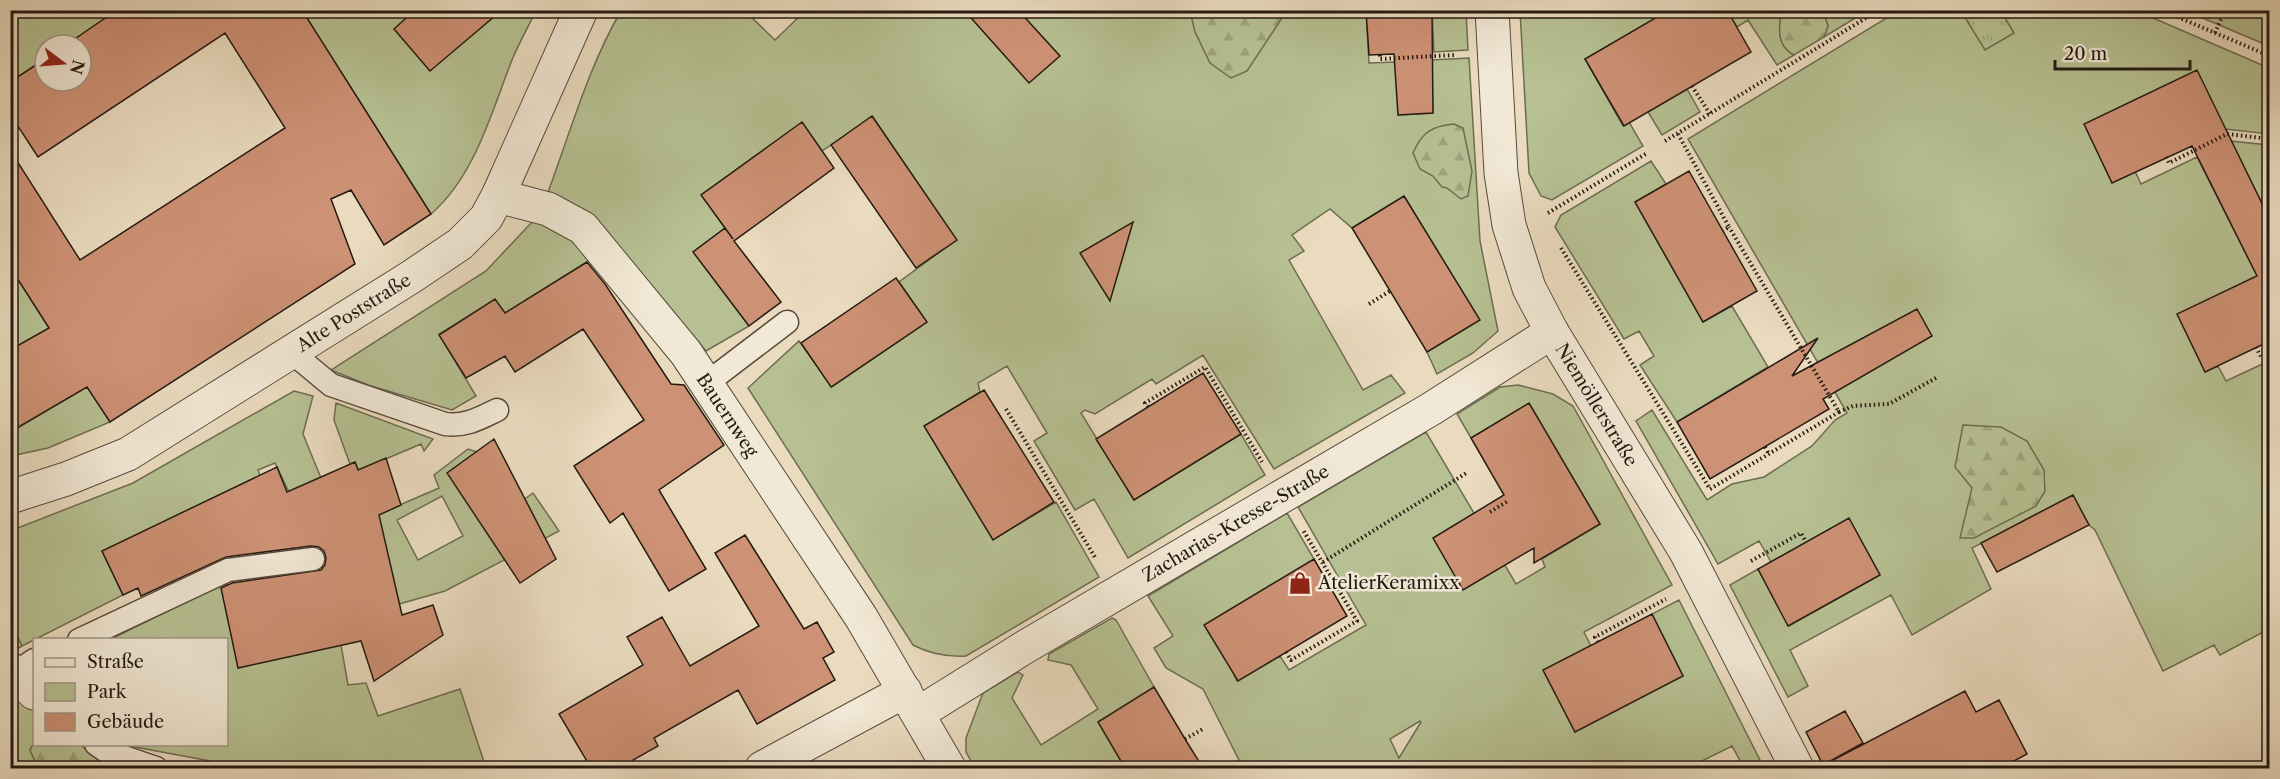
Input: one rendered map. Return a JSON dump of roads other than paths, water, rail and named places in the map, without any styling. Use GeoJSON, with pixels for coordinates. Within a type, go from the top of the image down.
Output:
{"type":"FeatureCollection","features":[{"type":"Feature","properties":{"kind":"street","name":"Alte Poststraße"},"geometry":{"type":"LineString","coordinates":[[10,497],[66,479],[128,454],[460,244],[486,218],[498,195],[581,10]]}},
{"type":"Feature","properties":{"kind":"street","name":"Niemöllerstraße"},"geometry":{"type":"LineString","coordinates":[[1492,10],[1501,173],[1509,225],[1529,288],[1552,332],[1686,552],[1797,768]]}},
{"type":"Feature","properties":{"kind":"street","name":"Bauernweg"},"geometry":{"type":"LineString","coordinates":[[498,195],[548,209],[583,228],[679,345],[707,383],[861,616],[949,768]]}},
{"type":"Feature","properties":{"kind":"street","name":"Zacharias-Kresse-Straße"},"geometry":{"type":"LineString","coordinates":[[912,702],[1116,593],[1431,409],[1552,332]]}},
{"type":"Feature","properties":{"kind":"street"},"geometry":{"type":"LineString","coordinates":[[762,768],[912,702]]}},
{"type":"Feature","properties":{"kind":"lane"},"geometry":{"type":"LineString","coordinates":[[707,383],[787,322]]}},
{"type":"Feature","properties":{"kind":"lane"},"geometry":{"type":"LineString","coordinates":[[290,351],[331,385],[446,424],[457,426],[468,423],[497,410]]}},
{"type":"Feature","properties":{"kind":"lane"},"geometry":{"type":"LineString","coordinates":[[81,638],[228,570],[313,559]]}},
{"type":"Feature","properties":{"kind":"lane"},"geometry":{"type":"LineString","coordinates":[[99,746],[106,751],[156,768]]}},
{"type":"Feature","properties":{"kind":"place","name":"AtelierKeramixx"},"geometry":{"type":"Point","coordinates":[1300,583]}}]}
